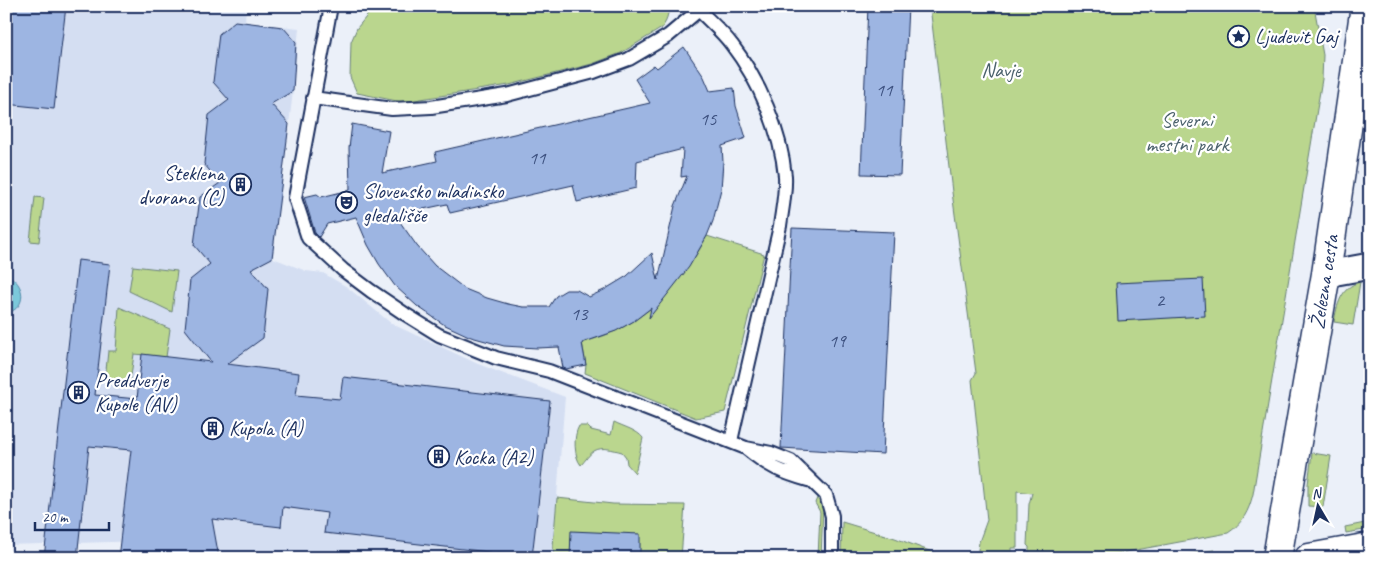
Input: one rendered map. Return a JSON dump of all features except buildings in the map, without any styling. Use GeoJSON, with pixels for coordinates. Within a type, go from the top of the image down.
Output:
{"type":"FeatureCollection","features":[{"type":"Feature","properties":{"kind":"street","name":"Železna cesta"},"geometry":{"type":"LineString","coordinates":[[1277,558],[1326,274],[1365,6]]}},
{"type":"Feature","properties":{"kind":"street"},"geometry":{"type":"LineString","coordinates":[[1326,274],[1370,266]]}},
{"type":"Feature","properties":{"kind":"street"},"geometry":{"type":"LineString","coordinates":[[1309,558],[1370,547]]}},
{"type":"Feature","properties":{"kind":"lane"},"geometry":{"type":"LineString","coordinates":[[331,6],[295,198],[308,238],[342,270],[439,335],[496,358],[549,371],[746,448],[771,453],[791,461],[826,495],[832,516],[832,558]]}},
{"type":"Feature","properties":{"kind":"lane"},"geometry":{"type":"LineString","coordinates":[[313,98],[392,109],[431,107],[507,94],[594,72],[629,59],[668,36],[697,8],[731,43],[747,66],[771,118],[785,177],[785,193],[780,226],[731,441]]}},
{"type":"Feature","properties":{"kind":"shaded area"},"geometry":{"type":"Polygon","coordinates":[[[6,6],[246,6],[245,22],[299,28],[273,258],[306,271],[323,273],[347,287],[392,324],[478,364],[565,397],[553,546],[554,558],[219,558],[215,539],[6,545],[6,6]]]}},
{"type":"Feature","properties":{"kind":"green space"},"geometry":{"type":"Polygon","coordinates":[[[375,6],[670,6],[662,28],[621,53],[592,64],[509,85],[402,102],[357,93],[350,77],[351,42],[357,28],[375,6]]]}},
{"type":"Feature","properties":{"kind":"green space","name":"Severni mestni park"},"geometry":{"type":"Polygon","coordinates":[[[930,6],[1314,6],[1323,55],[1322,79],[1253,494],[1244,516],[1237,526],[1228,533],[1093,558],[1029,558],[1029,547],[1027,545],[1029,504],[1032,493],[1017,491],[1017,548],[1012,548],[1012,558],[977,558],[979,542],[987,520],[972,380],[976,373],[930,6]]]}},
{"type":"Feature","properties":{"kind":"green space"},"geometry":{"type":"Polygon","coordinates":[[[35,197],[44,198],[39,242],[30,241],[35,197]]]}},
{"type":"Feature","properties":{"kind":"green space"},"geometry":{"type":"Polygon","coordinates":[[[707,236],[764,254],[725,412],[696,418],[585,373],[586,365],[582,342],[622,328],[656,304],[684,272],[707,236]]]}},
{"type":"Feature","properties":{"kind":"green space"},"geometry":{"type":"Polygon","coordinates":[[[133,266],[177,271],[172,312],[129,291],[133,266]]]}},
{"type":"Feature","properties":{"kind":"green space"},"geometry":{"type":"Polygon","coordinates":[[[1360,282],[1353,325],[1334,322],[1344,292],[1360,282]]]}},
{"type":"Feature","properties":{"kind":"green space"},"geometry":{"type":"Polygon","coordinates":[[[119,307],[170,329],[166,357],[134,354],[130,383],[105,380],[108,351],[116,351],[119,307]]]}},
{"type":"Feature","properties":{"kind":"green space"},"geometry":{"type":"Polygon","coordinates":[[[614,422],[634,431],[643,438],[635,473],[627,464],[626,457],[622,452],[612,449],[594,451],[581,465],[577,457],[575,441],[579,426],[587,426],[591,430],[611,435],[614,422]]]}},
{"type":"Feature","properties":{"kind":"green space"},"geometry":{"type":"Polygon","coordinates":[[[1312,453],[1331,456],[1323,507],[1308,506],[1308,484],[1312,453]]]}},
{"type":"Feature","properties":{"kind":"green space"},"geometry":{"type":"Polygon","coordinates":[[[557,498],[613,504],[685,505],[681,558],[554,558],[553,546],[557,498]]]}},
{"type":"Feature","properties":{"kind":"green space"},"geometry":{"type":"Polygon","coordinates":[[[817,498],[823,507],[821,558],[818,558],[820,512],[815,503],[817,498]]]}},
{"type":"Feature","properties":{"kind":"green space"},"geometry":{"type":"Polygon","coordinates":[[[842,522],[895,538],[948,558],[841,558],[842,522]]]}},
{"type":"Feature","properties":{"kind":"green space"},"geometry":{"type":"Polygon","coordinates":[[[1370,522],[1370,529],[1346,533],[1345,527],[1370,522]]]}},
{"type":"Feature","properties":{"kind":"green space"},"geometry":{"type":"Polygon","coordinates":[[[1214,550],[1215,557],[1166,558],[1214,550]]]}},
{"type":"Feature","properties":{"kind":"water"},"geometry":{"type":"Polygon","coordinates":[[[6,275],[18,283],[22,295],[18,306],[13,311],[6,313],[6,275]]]}},
{"type":"Feature","properties":{"kind":"place","name":"Ljudevit Gaj"},"geometry":{"type":"Point","coordinates":[1239,36]}},
{"type":"Feature","properties":{"kind":"place","name":"Steklena dvorana (C)"},"geometry":{"type":"Point","coordinates":[240,185]}},
{"type":"Feature","properties":{"kind":"place","name":"Slovensko mladinsko gledališče"},"geometry":{"type":"Point","coordinates":[347,203]}},
{"type":"Feature","properties":{"kind":"place","name":"Preddverje Kupole (AV)"},"geometry":{"type":"Point","coordinates":[79,392]}},
{"type":"Feature","properties":{"kind":"place","name":"Kupola (A)"},"geometry":{"type":"Point","coordinates":[213,428]}},
{"type":"Feature","properties":{"kind":"place","name":"Kocka (A2)"},"geometry":{"type":"Point","coordinates":[438,457]}},
{"type":"Feature","properties":{"kind":"park label","name":"Navje"},"geometry":{"type":"Point","coordinates":[1001,70]}}]}
